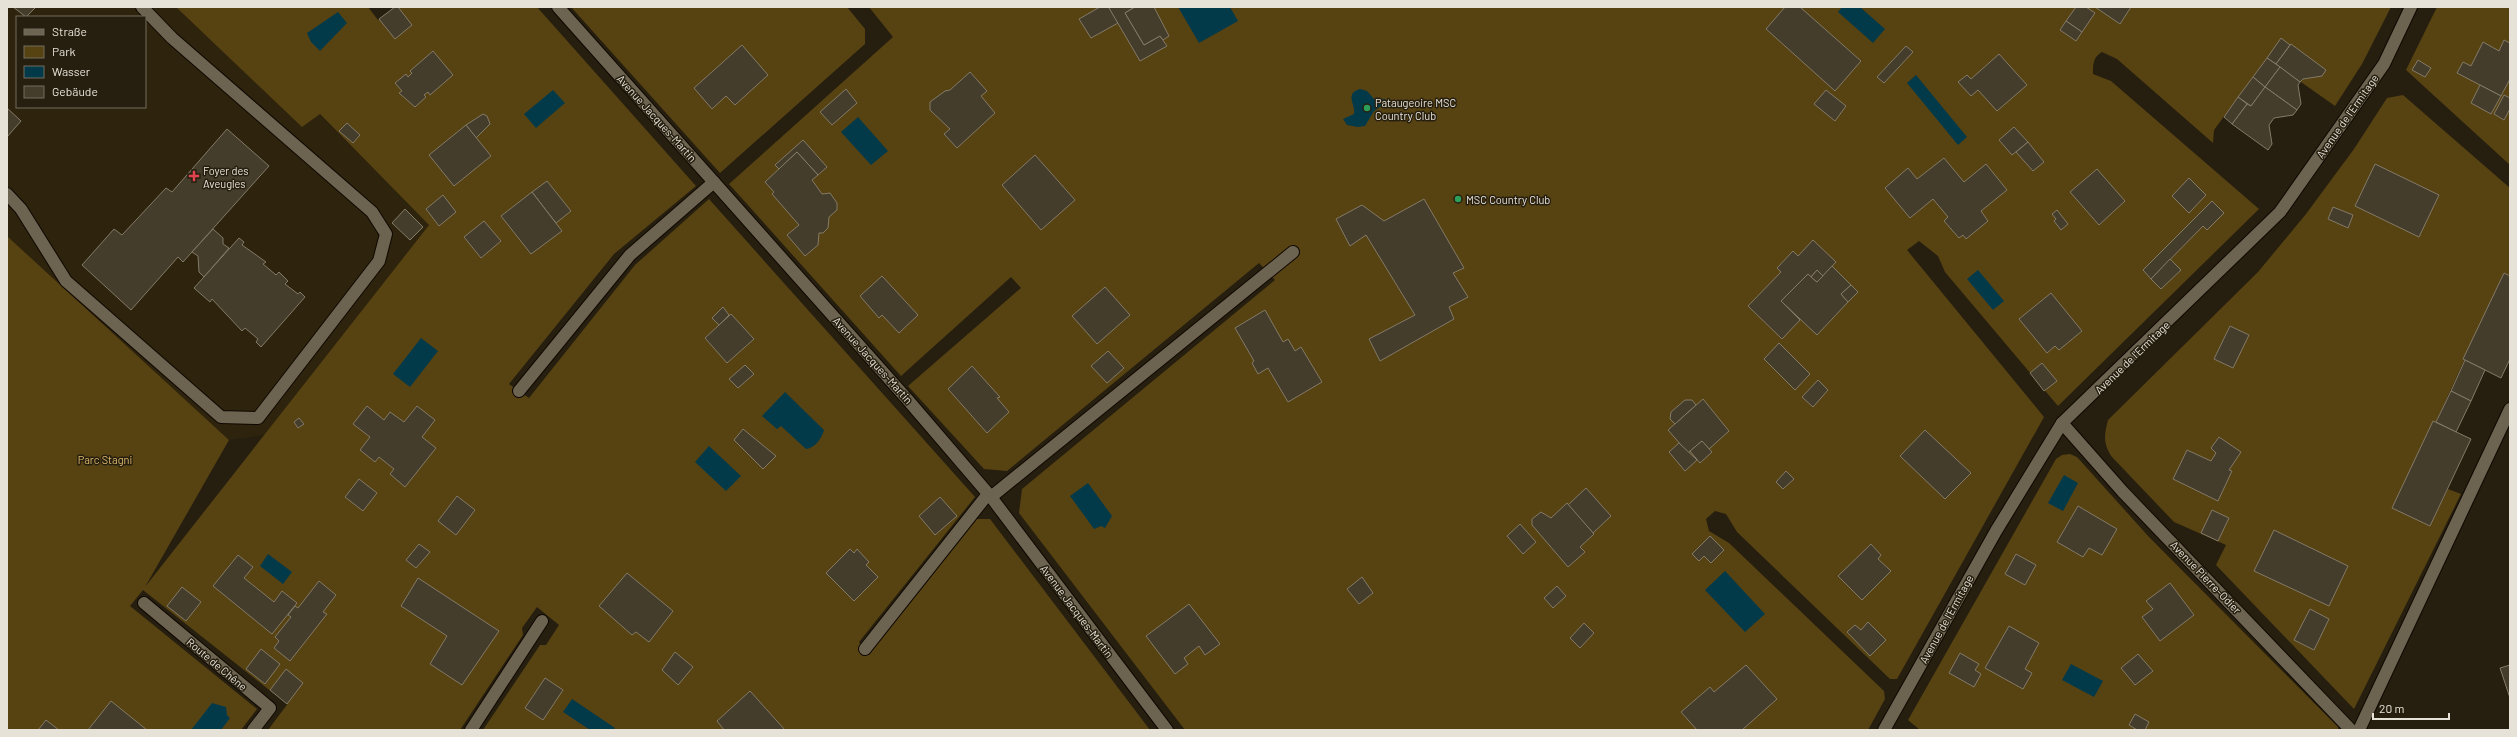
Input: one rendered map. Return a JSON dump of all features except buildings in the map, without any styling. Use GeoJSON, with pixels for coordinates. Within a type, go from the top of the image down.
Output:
{"type":"FeatureCollection","features":[{"type":"Feature","properties":{"kind":"street"},"geometry":{"type":"LineString","coordinates":[[7,194],[21,209],[66,281],[221,417],[258,418],[379,261],[386,234],[372,212],[172,38],[142,7]]}},
{"type":"Feature","properties":{"kind":"street","name":"Avenue Jacques-Martin"},"geometry":{"type":"LineString","coordinates":[[558,7],[902,393],[990,495],[1167,730]]}},
{"type":"Feature","properties":{"kind":"street","name":"Avenue de l'Ermitage"},"geometry":{"type":"LineString","coordinates":[[1884,730],[1996,531],[2062,423],[2280,212],[2384,64],[2411,7]]}},
{"type":"Feature","properties":{"kind":"street"},"geometry":{"type":"LineString","coordinates":[[519,391],[630,255],[714,182]]}},
{"type":"Feature","properties":{"kind":"street"},"geometry":{"type":"LineString","coordinates":[[865,649],[990,495],[1293,252]]}},
{"type":"Feature","properties":{"kind":"street"},"geometry":{"type":"LineString","coordinates":[[2359,730],[2510,409]]}},
{"type":"Feature","properties":{"kind":"street","name":"Avenue Pierre-Odier"},"geometry":{"type":"LineString","coordinates":[[2062,423],[2123,492],[2351,730]]}},
{"type":"Feature","properties":{"kind":"street","name":"Route de Chêne"},"geometry":{"type":"LineString","coordinates":[[144,602],[270,708],[253,730]]}},
{"type":"Feature","properties":{"kind":"street"},"geometry":{"type":"LineString","coordinates":[[471,730],[542,621]]}},
{"type":"Feature","properties":{"kind":"shaded area","name":"Foyer des Aveugles"},"geometry":{"type":"Polygon","coordinates":[[[7,7],[176,7],[302,126],[319,114],[429,225],[265,435],[229,440],[7,236],[7,7]]]}},
{"type":"Feature","properties":{"kind":"green space","name":"Parc Stagni"},"geometry":{"type":"Polygon","coordinates":[[[176,7],[368,7],[378,20],[395,7],[537,7],[696,186],[614,254],[509,384],[529,398],[635,265],[709,199],[975,497],[859,642],[869,655],[977,519],[990,519],[1150,730],[483,730],[540,645],[546,645],[559,625],[537,607],[522,628],[523,635],[460,730],[268,730],[289,702],[287,704],[143,590],[130,606],[257,709],[241,730],[7,730],[7,236],[229,440],[145,587],[429,225],[320,114],[302,127],[176,7]]]}},
{"type":"Feature","properties":{"kind":"green space"},"geometry":{"type":"Polygon","coordinates":[[[571,7],[847,7],[865,29],[865,44],[720,173],[571,7]]]}},
{"type":"Feature","properties":{"kind":"green space"},"geometry":{"type":"Polygon","coordinates":[[[869,7],[2391,7],[2362,64],[2335,106],[2267,58],[2214,130],[2213,143],[2117,59],[2102,52],[2097,56],[2093,64],[2093,74],[2111,81],[2259,209],[2058,406],[1945,272],[1938,256],[1919,241],[1907,250],[2044,417],[1897,679],[1890,679],[1737,532],[1726,514],[1715,511],[1706,519],[1709,531],[1729,543],[1884,691],[1885,699],[1868,730],[1185,730],[1019,513],[1022,489],[1275,280],[1259,263],[1007,471],[984,469],[908,386],[1021,288],[1011,277],[901,376],[729,184],[893,37],[869,7]]]}},
{"type":"Feature","properties":{"kind":"green space"},"geometry":{"type":"Polygon","coordinates":[[[2437,7],[2510,7],[2510,165],[2406,70],[2437,7]]]}},
{"type":"Feature","properties":{"kind":"green space"},"geometry":{"type":"Polygon","coordinates":[[[2403,95],[2510,188],[2510,276],[2504,273],[2436,422],[2433,421],[2430,526],[2448,489],[2461,494],[2354,709],[2216,565],[2226,545],[2174,522],[2112,457],[2107,448],[2105,435],[2108,420],[2258,272],[2306,214],[2354,149],[2387,98],[2403,95]]]}},
{"type":"Feature","properties":{"kind":"green space"},"geometry":{"type":"Polygon","coordinates":[[[2070,454],[2077,457],[2149,537],[2338,727],[2338,730],[1920,730],[1908,720],[2056,459],[2062,455],[2070,454]]]}},
{"type":"Feature","properties":{"kind":"water"},"geometry":{"type":"Polygon","coordinates":[[[1178,7],[1230,7],[1238,21],[1199,43],[1178,7]]]}},
{"type":"Feature","properties":{"kind":"water"},"geometry":{"type":"Polygon","coordinates":[[[1842,7],[1860,7],[1885,29],[1873,43],[1838,12],[1842,7]]]}},
{"type":"Feature","properties":{"kind":"water"},"geometry":{"type":"Polygon","coordinates":[[[338,12],[347,23],[320,51],[311,42],[307,33],[338,12]]]}},
{"type":"Feature","properties":{"kind":"water"},"geometry":{"type":"Polygon","coordinates":[[[1916,75],[1967,137],[1958,145],[1907,83],[1916,75]]]}},
{"type":"Feature","properties":{"kind":"water","name":"Pataugeoire MSC Country Club"},"geometry":{"type":"Polygon","coordinates":[[[1360,89],[1367,91],[1374,99],[1385,99],[1387,102],[1374,111],[1365,126],[1358,127],[1347,125],[1343,119],[1354,114],[1352,96],[1355,91],[1360,89]]]}},
{"type":"Feature","properties":{"kind":"water"},"geometry":{"type":"Polygon","coordinates":[[[553,90],[565,103],[536,128],[524,114],[553,90]]]}},
{"type":"Feature","properties":{"kind":"water"},"geometry":{"type":"Polygon","coordinates":[[[858,117],[888,151],[871,165],[841,132],[858,117]]]}},
{"type":"Feature","properties":{"kind":"water"},"geometry":{"type":"Polygon","coordinates":[[[1978,270],[2004,301],[1993,310],[1967,279],[1978,270]]]}},
{"type":"Feature","properties":{"kind":"water"},"geometry":{"type":"Polygon","coordinates":[[[421,338],[438,351],[410,387],[393,374],[421,338]]]}},
{"type":"Feature","properties":{"kind":"water"},"geometry":{"type":"Polygon","coordinates":[[[785,392],[824,430],[818,442],[812,447],[806,449],[781,426],[777,429],[762,416],[785,392]]]}},
{"type":"Feature","properties":{"kind":"water"},"geometry":{"type":"Polygon","coordinates":[[[709,446],[741,476],[726,491],[695,462],[709,446]]]}},
{"type":"Feature","properties":{"kind":"water"},"geometry":{"type":"Polygon","coordinates":[[[2064,475],[2078,483],[2063,511],[2048,503],[2064,475]]]}},
{"type":"Feature","properties":{"kind":"water"},"geometry":{"type":"Polygon","coordinates":[[[1088,483],[1112,516],[1105,528],[1101,526],[1094,529],[1070,496],[1088,483]]]}},
{"type":"Feature","properties":{"kind":"water"},"geometry":{"type":"Polygon","coordinates":[[[268,554],[292,572],[283,584],[260,566],[268,554]]]}},
{"type":"Feature","properties":{"kind":"water"},"geometry":{"type":"Polygon","coordinates":[[[1725,571],[1765,614],[1745,632],[1705,590],[1725,571]]]}},
{"type":"Feature","properties":{"kind":"water"},"geometry":{"type":"Polygon","coordinates":[[[2071,664],[2103,681],[2094,697],[2062,680],[2071,664]]]}},
{"type":"Feature","properties":{"kind":"water"},"geometry":{"type":"Polygon","coordinates":[[[572,699],[615,728],[614,730],[590,730],[563,712],[572,699]]]}},
{"type":"Feature","properties":{"kind":"water"},"geometry":{"type":"Polygon","coordinates":[[[212,703],[226,707],[227,715],[230,718],[221,730],[191,730],[212,703]]]}},
{"type":"Feature","properties":{"kind":"place","name":"Pataugeoire MSC Country Club"},"geometry":{"type":"Point","coordinates":[1367,108]}},
{"type":"Feature","properties":{"kind":"place","name":"Foyer des Aveugles"},"geometry":{"type":"Point","coordinates":[194,176]}},
{"type":"Feature","properties":{"kind":"place","name":"MSC Country Club"},"geometry":{"type":"Point","coordinates":[1458,199]}}]}
